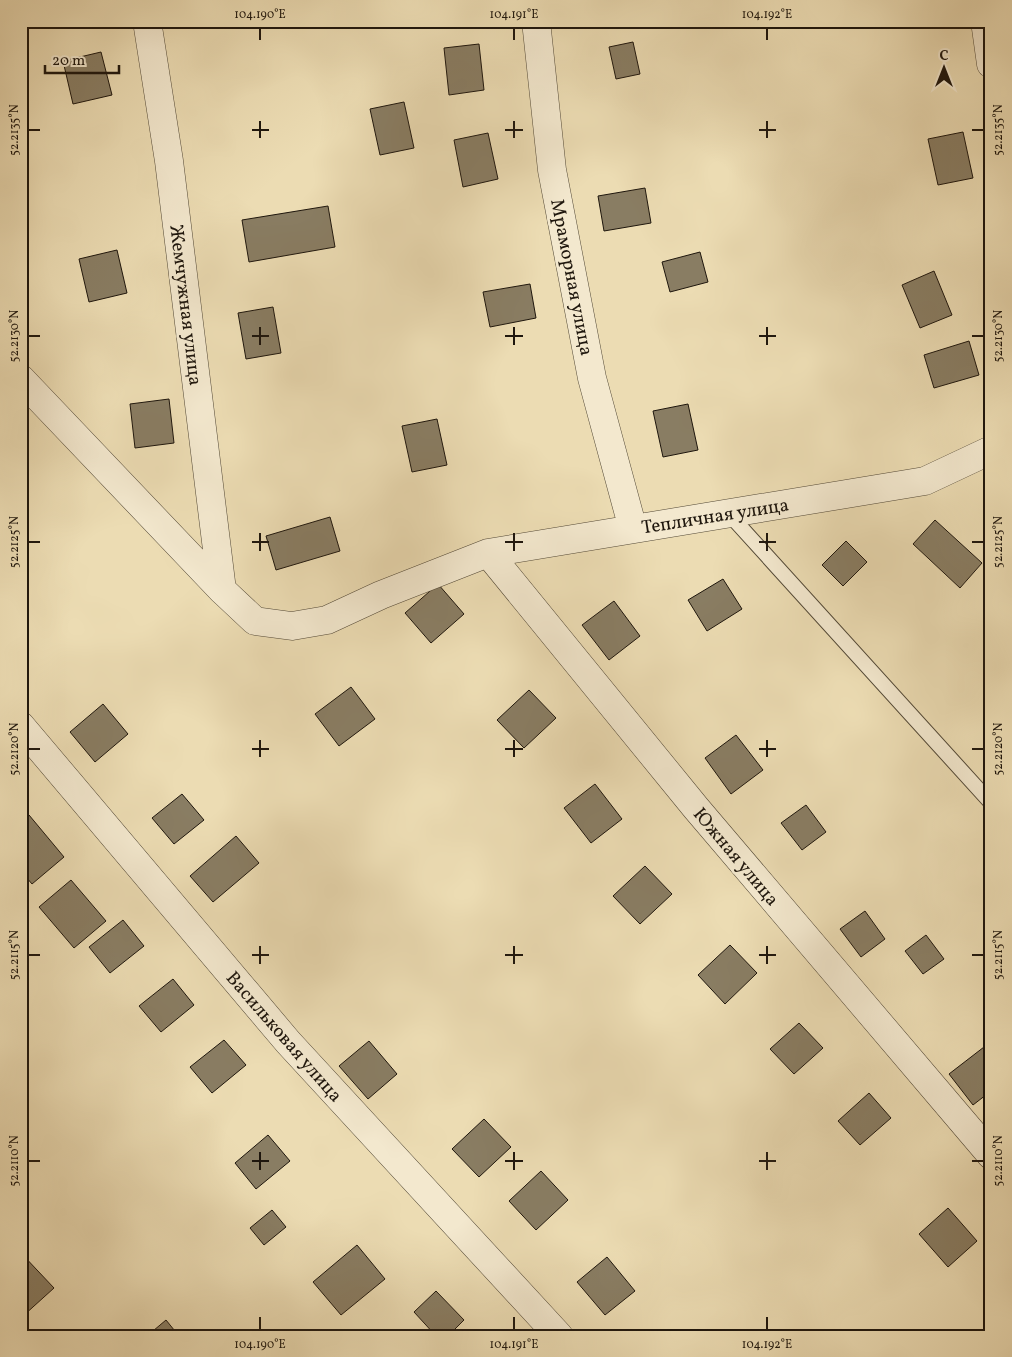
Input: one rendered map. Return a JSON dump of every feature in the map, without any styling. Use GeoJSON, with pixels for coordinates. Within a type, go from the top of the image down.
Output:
{"type":"FeatureCollection","features":[{"type":"Feature","properties":{"kind":"street","name":"Жемчужная улица"},"geometry":{"type":"LineString","coordinates":[[147,21],[169,161],[222,590]]}},
{"type":"Feature","properties":{"kind":"street","name":"Мраморная улица"},"geometry":{"type":"LineString","coordinates":[[536,21],[554,180],[592,378],[633,529]]}},
{"type":"Feature","properties":{"kind":"street"},"geometry":{"type":"LineString","coordinates":[[985,21],[991,64]]}},
{"type":"Feature","properties":{"kind":"street","name":"Тепличная улица"},"geometry":{"type":"LineString","coordinates":[[21,379],[222,590],[254,621],[292,626],[327,620],[381,595],[488,552],[925,481],[991,450]]}},
{"type":"Feature","properties":{"kind":"street","name":"Южная улица"},"geometry":{"type":"LineString","coordinates":[[488,552],[690,800],[991,1155]]}},
{"type":"Feature","properties":{"kind":"street","name":"Васильковая улица"},"geometry":{"type":"LineString","coordinates":[[21,726],[288,1042],[560,1336]]}},
{"type":"Feature","properties":{"kind":"lane"},"geometry":{"type":"LineString","coordinates":[[728,513],[991,803]]}},
{"type":"Feature","properties":{"kind":"building"},"geometry":{"type":"Polygon","coordinates":[[[633,42],[640,74],[616,79],[609,47],[633,42]]]}},
{"type":"Feature","properties":{"kind":"building"},"geometry":{"type":"Polygon","coordinates":[[[479,44],[484,90],[449,95],[444,48],[479,44]]]}},
{"type":"Feature","properties":{"kind":"building"},"geometry":{"type":"Polygon","coordinates":[[[101,52],[112,95],[73,104],[63,61],[101,52]]]}},
{"type":"Feature","properties":{"kind":"building"},"geometry":{"type":"Polygon","coordinates":[[[404,102],[414,148],[380,155],[370,109],[404,102]]]}},
{"type":"Feature","properties":{"kind":"building"},"geometry":{"type":"Polygon","coordinates":[[[963,132],[973,178],[938,185],[928,139],[963,132]]]}},
{"type":"Feature","properties":{"kind":"building"},"geometry":{"type":"Polygon","coordinates":[[[488,133],[498,179],[463,187],[454,140],[488,133]]]}},
{"type":"Feature","properties":{"kind":"building"},"geometry":{"type":"Polygon","coordinates":[[[645,188],[651,223],[604,231],[598,196],[645,188]]]}},
{"type":"Feature","properties":{"kind":"building"},"geometry":{"type":"Polygon","coordinates":[[[328,206],[335,247],[249,262],[242,220],[328,206]]]}},
{"type":"Feature","properties":{"kind":"building"},"geometry":{"type":"Polygon","coordinates":[[[117,250],[127,293],[89,302],[79,259],[117,250]]]}},
{"type":"Feature","properties":{"kind":"building"},"geometry":{"type":"Polygon","coordinates":[[[700,252],[708,282],[670,292],[662,262],[700,252]]]}},
{"type":"Feature","properties":{"kind":"building"},"geometry":{"type":"Polygon","coordinates":[[[934,271],[952,315],[920,328],[902,285],[934,271]]]}},
{"type":"Feature","properties":{"kind":"building"},"geometry":{"type":"Polygon","coordinates":[[[530,284],[536,318],[490,327],[483,292],[530,284]]]}},
{"type":"Feature","properties":{"kind":"building"},"geometry":{"type":"Polygon","coordinates":[[[273,307],[281,353],[246,359],[238,313],[273,307]]]}},
{"type":"Feature","properties":{"kind":"building"},"geometry":{"type":"Polygon","coordinates":[[[969,341],[979,375],[934,388],[924,355],[969,341]]]}},
{"type":"Feature","properties":{"kind":"building"},"geometry":{"type":"Polygon","coordinates":[[[169,399],[174,443],[135,448],[130,404],[169,399]]]}},
{"type":"Feature","properties":{"kind":"building"},"geometry":{"type":"Polygon","coordinates":[[[688,404],[698,450],[663,457],[653,411],[688,404]]]}},
{"type":"Feature","properties":{"kind":"building"},"geometry":{"type":"Polygon","coordinates":[[[437,419],[447,465],[412,472],[402,426],[437,419]]]}},
{"type":"Feature","properties":{"kind":"building"},"geometry":{"type":"Polygon","coordinates":[[[330,517],[340,551],[276,570],[266,536],[330,517]]]}},
{"type":"Feature","properties":{"kind":"building"},"geometry":{"type":"Polygon","coordinates":[[[935,520],[982,563],[960,588],[913,544],[935,520]]]}},
{"type":"Feature","properties":{"kind":"building"},"geometry":{"type":"Polygon","coordinates":[[[846,541],[867,562],[843,586],[822,565],[846,541]]]}},
{"type":"Feature","properties":{"kind":"building"},"geometry":{"type":"Polygon","coordinates":[[[723,579],[742,609],[707,631],[688,600],[723,579]]]}},
{"type":"Feature","properties":{"kind":"building"},"geometry":{"type":"Polygon","coordinates":[[[438,584],[464,614],[431,643],[405,613],[438,584]]]}},
{"type":"Feature","properties":{"kind":"building"},"geometry":{"type":"Polygon","coordinates":[[[614,601],[640,636],[609,660],[582,625],[614,601]]]}},
{"type":"Feature","properties":{"kind":"building"},"geometry":{"type":"Polygon","coordinates":[[[991,613],[991,627],[983,620],[991,613]]]}},
{"type":"Feature","properties":{"kind":"building"},"geometry":{"type":"Polygon","coordinates":[[[351,687],[375,719],[339,746],[315,714],[351,687]]]}},
{"type":"Feature","properties":{"kind":"building"},"geometry":{"type":"Polygon","coordinates":[[[529,690],[556,718],[524,748],[497,720],[529,690]]]}},
{"type":"Feature","properties":{"kind":"building"},"geometry":{"type":"Polygon","coordinates":[[[103,704],[128,734],[95,762],[70,732],[103,704]]]}},
{"type":"Feature","properties":{"kind":"building"},"geometry":{"type":"Polygon","coordinates":[[[736,735],[763,770],[731,794],[705,758],[736,735]]]}},
{"type":"Feature","properties":{"kind":"building"},"geometry":{"type":"Polygon","coordinates":[[[595,784],[622,819],[591,843],[564,808],[595,784]]]}},
{"type":"Feature","properties":{"kind":"building"},"geometry":{"type":"Polygon","coordinates":[[[182,794],[204,820],[174,844],[152,818],[182,794]]]}},
{"type":"Feature","properties":{"kind":"building"},"geometry":{"type":"Polygon","coordinates":[[[806,805],[826,832],[802,850],[781,823],[806,805]]]}},
{"type":"Feature","properties":{"kind":"building"},"geometry":{"type":"Polygon","coordinates":[[[29,815],[64,857],[32,884],[21,871],[21,822],[29,815]]]}},
{"type":"Feature","properties":{"kind":"building"},"geometry":{"type":"Polygon","coordinates":[[[236,836],[259,863],[213,902],[190,876],[236,836]]]}},
{"type":"Feature","properties":{"kind":"building"},"geometry":{"type":"Polygon","coordinates":[[[645,866],[672,894],[640,924],[613,896],[645,866]]]}},
{"type":"Feature","properties":{"kind":"building"},"geometry":{"type":"Polygon","coordinates":[[[71,880],[106,921],[74,948],[39,907],[71,880]]]}},
{"type":"Feature","properties":{"kind":"building"},"geometry":{"type":"Polygon","coordinates":[[[865,911],[885,939],[861,957],[840,929],[865,911]]]}},
{"type":"Feature","properties":{"kind":"building"},"geometry":{"type":"Polygon","coordinates":[[[123,920],[144,946],[110,973],[89,947],[123,920]]]}},
{"type":"Feature","properties":{"kind":"building"},"geometry":{"type":"Polygon","coordinates":[[[926,935],[944,959],[923,974],[905,951],[926,935]]]}},
{"type":"Feature","properties":{"kind":"building"},"geometry":{"type":"Polygon","coordinates":[[[730,945],[757,973],[725,1004],[698,975],[730,945]]]}},
{"type":"Feature","properties":{"kind":"building"},"geometry":{"type":"Polygon","coordinates":[[[173,979],[194,1005],[161,1032],[139,1006],[173,979]]]}},
{"type":"Feature","properties":{"kind":"building"},"geometry":{"type":"Polygon","coordinates":[[[799,1023],[823,1048],[794,1074],[770,1049],[799,1023]]]}},
{"type":"Feature","properties":{"kind":"building"},"geometry":{"type":"Polygon","coordinates":[[[224,1040],[246,1065],[212,1093],[190,1067],[224,1040]]]}},
{"type":"Feature","properties":{"kind":"building"},"geometry":{"type":"Polygon","coordinates":[[[369,1041],[397,1074],[368,1099],[339,1066],[369,1041]]]}},
{"type":"Feature","properties":{"kind":"building"},"geometry":{"type":"Polygon","coordinates":[[[984,1047],[991,1056],[991,1091],[973,1105],[949,1074],[984,1047]]]}},
{"type":"Feature","properties":{"kind":"building"},"geometry":{"type":"Polygon","coordinates":[[[869,1093],[891,1118],[860,1145],[838,1121],[869,1093]]]}},
{"type":"Feature","properties":{"kind":"building"},"geometry":{"type":"Polygon","coordinates":[[[484,1119],[511,1147],[479,1177],[452,1149],[484,1119]]]}},
{"type":"Feature","properties":{"kind":"building"},"geometry":{"type":"Polygon","coordinates":[[[268,1135],[290,1161],[256,1189],[235,1163],[268,1135]]]}},
{"type":"Feature","properties":{"kind":"building"},"geometry":{"type":"Polygon","coordinates":[[[541,1171],[568,1200],[536,1230],[509,1201],[541,1171]]]}},
{"type":"Feature","properties":{"kind":"building"},"geometry":{"type":"Polygon","coordinates":[[[948,1208],[977,1241],[948,1267],[919,1234],[948,1208]]]}},
{"type":"Feature","properties":{"kind":"building"},"geometry":{"type":"Polygon","coordinates":[[[272,1210],[286,1227],[264,1245],[250,1228],[272,1210]]]}},
{"type":"Feature","properties":{"kind":"building"},"geometry":{"type":"Polygon","coordinates":[[[357,1245],[385,1279],[341,1315],[313,1282],[357,1245]]]}},
{"type":"Feature","properties":{"kind":"building"},"geometry":{"type":"Polygon","coordinates":[[[21,1253],[54,1288],[23,1316],[21,1314],[21,1253]]]}},
{"type":"Feature","properties":{"kind":"building"},"geometry":{"type":"Polygon","coordinates":[[[607,1257],[635,1291],[605,1315],[577,1282],[607,1257]]]}},
{"type":"Feature","properties":{"kind":"building"},"geometry":{"type":"Polygon","coordinates":[[[436,1291],[464,1320],[448,1336],[436,1336],[414,1312],[436,1291]]]}},
{"type":"Feature","properties":{"kind":"building"},"geometry":{"type":"Polygon","coordinates":[[[166,1320],[179,1336],[147,1336],[166,1320]]]}}]}
